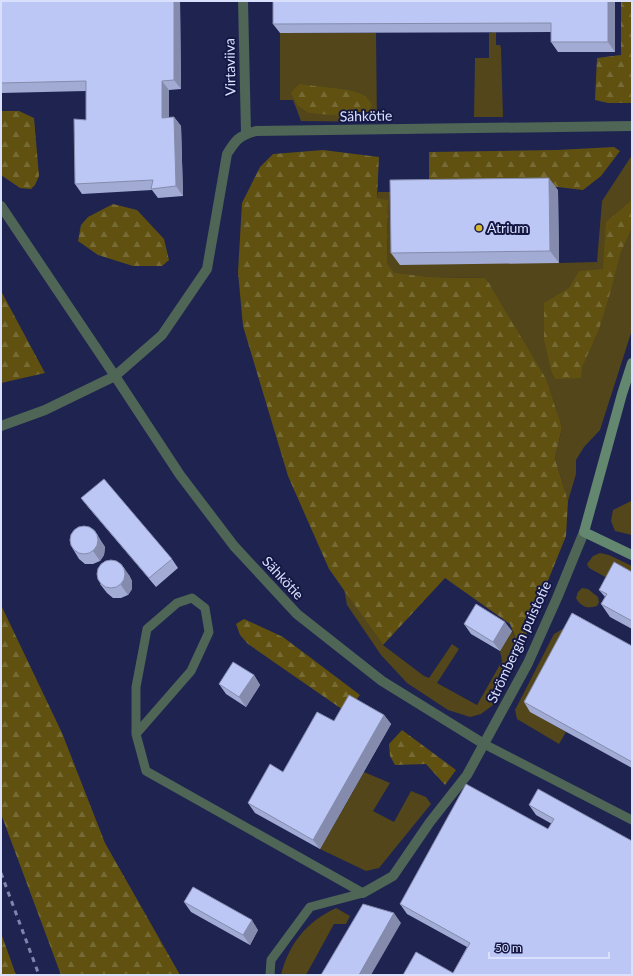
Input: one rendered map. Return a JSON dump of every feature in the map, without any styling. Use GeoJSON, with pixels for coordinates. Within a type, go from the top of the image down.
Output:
{"type":"FeatureCollection","features":[{"type":"Feature","properties":{"kind":"street","name":"Virtaviiva"},"geometry":{"type":"LineString","coordinates":[[243,1],[246,133]]}},
{"type":"Feature","properties":{"kind":"street","name":"Sähkötie"},"geometry":{"type":"LineString","coordinates":[[246,133],[256,131],[632,126]]}},
{"type":"Feature","properties":{"kind":"street"},"geometry":{"type":"LineString","coordinates":[[1,426],[45,410],[115,376],[162,335],[207,269],[227,154],[236,140],[246,133]]}},
{"type":"Feature","properties":{"kind":"street","name":"Sähkötie"},"geometry":{"type":"LineString","coordinates":[[1,206],[180,475],[234,546],[298,614],[382,681],[484,744]]}},
{"type":"Feature","properties":{"kind":"street","name":"Strömbergin puistotie"},"geometry":{"type":"LineString","coordinates":[[362,893],[393,876],[430,822],[467,775],[528,663],[584,532],[632,363]]}},
{"type":"Feature","properties":{"kind":"street"},"geometry":{"type":"LineString","coordinates":[[584,532],[632,555]]}},
{"type":"Feature","properties":{"kind":"lane"},"geometry":{"type":"LineString","coordinates":[[136,734],[191,671],[209,632],[205,608],[192,598],[177,603],[147,629],[136,687],[136,734],[146,771],[362,893]]}},
{"type":"Feature","properties":{"kind":"lane"},"geometry":{"type":"LineString","coordinates":[[484,744],[632,820]]}},
{"type":"Feature","properties":{"kind":"lane"},"geometry":{"type":"LineString","coordinates":[[270,975],[271,960],[310,907],[362,893]]}},
{"type":"Feature","properties":{"kind":"shaded area"},"geometry":{"type":"Polygon","coordinates":[[[496,32],[496,45],[500,45],[501,48],[503,117],[474,117],[475,58],[489,58],[489,33],[496,32]]]}},
{"type":"Feature","properties":{"kind":"shaded area"},"geometry":{"type":"Polygon","coordinates":[[[280,33],[376,33],[377,122],[301,121],[293,100],[280,100],[280,33]]]}},
{"type":"Feature","properties":{"kind":"shaded area"},"geometry":{"type":"Polygon","coordinates":[[[632,155],[632,330],[600,430],[584,447],[576,460],[576,474],[568,501],[555,458],[562,428],[514,326],[486,278],[430,277],[394,274],[387,263],[388,201],[377,198],[378,192],[399,192],[559,263],[597,262],[602,201],[632,155]]]}},
{"type":"Feature","properties":{"kind":"shaded area"},"geometry":{"type":"Polygon","coordinates":[[[631,501],[632,535],[615,531],[611,521],[613,510],[631,501]]]}},
{"type":"Feature","properties":{"kind":"shaded area"},"geometry":{"type":"Polygon","coordinates":[[[600,553],[609,555],[632,566],[632,580],[618,584],[589,568],[587,564],[593,556],[600,553]]]}},
{"type":"Feature","properties":{"kind":"shaded area"},"geometry":{"type":"Polygon","coordinates":[[[582,588],[588,589],[598,597],[599,602],[597,606],[585,606],[578,601],[576,598],[578,592],[582,588]]]}},
{"type":"Feature","properties":{"kind":"shaded area"},"geometry":{"type":"Polygon","coordinates":[[[344,589],[383,645],[424,676],[429,678],[452,644],[459,649],[437,683],[477,705],[502,661],[500,651],[512,631],[520,650],[493,705],[481,714],[470,717],[448,710],[407,683],[381,655],[347,605],[344,589]]]}},
{"type":"Feature","properties":{"kind":"shaded area"},"geometry":{"type":"Polygon","coordinates":[[[566,627],[531,712],[566,732],[559,744],[517,719],[515,710],[554,634],[566,627]]]}},
{"type":"Feature","properties":{"kind":"shaded area"},"geometry":{"type":"Polygon","coordinates":[[[364,772],[390,783],[373,811],[394,822],[411,791],[426,797],[431,804],[379,868],[366,871],[320,849],[364,772]]]}},
{"type":"Feature","properties":{"kind":"shaded area"},"geometry":{"type":"Polygon","coordinates":[[[336,908],[350,916],[346,924],[334,924],[306,975],[281,975],[289,953],[300,935],[316,920],[336,908]]]}},
{"type":"Feature","properties":{"kind":"green space"},"geometry":{"type":"Polygon","coordinates":[[[621,1],[632,1],[632,103],[608,103],[595,100],[597,58],[621,55],[621,1]]]}},
{"type":"Feature","properties":{"kind":"green space"},"geometry":{"type":"Polygon","coordinates":[[[300,84],[345,90],[361,94],[368,99],[372,105],[370,111],[343,116],[309,113],[298,106],[291,93],[300,84]]]}},
{"type":"Feature","properties":{"kind":"green space"},"geometry":{"type":"Polygon","coordinates":[[[1,111],[19,111],[34,118],[39,176],[35,185],[31,189],[20,188],[1,175],[1,111]]]}},
{"type":"Feature","properties":{"kind":"green space"},"geometry":{"type":"Polygon","coordinates":[[[614,147],[620,151],[601,176],[583,190],[549,186],[429,187],[429,152],[557,150],[614,147]]]}},
{"type":"Feature","properties":{"kind":"green space"},"geometry":{"type":"Polygon","coordinates":[[[323,150],[379,157],[377,198],[388,200],[387,263],[394,273],[430,277],[486,278],[546,379],[562,428],[555,458],[568,501],[566,536],[520,650],[510,624],[445,578],[383,645],[329,569],[288,476],[243,326],[238,272],[242,203],[260,167],[273,154],[323,150]]]}},
{"type":"Feature","properties":{"kind":"green space"},"geometry":{"type":"Polygon","coordinates":[[[632,200],[632,227],[620,254],[599,329],[582,367],[581,378],[555,379],[551,370],[544,340],[544,303],[569,288],[579,271],[603,269],[606,222],[632,200]]]}},
{"type":"Feature","properties":{"kind":"green space"},"geometry":{"type":"Polygon","coordinates":[[[113,204],[137,210],[164,239],[169,260],[162,266],[133,266],[98,255],[78,241],[81,225],[88,217],[113,204]]]}},
{"type":"Feature","properties":{"kind":"green space"},"geometry":{"type":"Polygon","coordinates":[[[1,291],[45,373],[1,383],[1,291]]]}},
{"type":"Feature","properties":{"kind":"green space"},"geometry":{"type":"Polygon","coordinates":[[[1,605],[62,733],[105,843],[180,975],[61,975],[1,814],[1,605]]]}},
{"type":"Feature","properties":{"kind":"green space"},"geometry":{"type":"Polygon","coordinates":[[[244,619],[283,637],[360,695],[346,712],[248,644],[240,635],[236,624],[244,619]]]}},
{"type":"Feature","properties":{"kind":"green space"},"geometry":{"type":"Polygon","coordinates":[[[402,730],[456,770],[445,785],[426,764],[395,765],[390,756],[389,744],[402,730]]]}},
{"type":"Feature","properties":{"kind":"green space"},"geometry":{"type":"Polygon","coordinates":[[[1,933],[16,975],[1,975],[1,933]]]}},
{"type":"Feature","properties":{"kind":"building"},"geometry":{"type":"Polygon","coordinates":[[[1,1],[174,1],[174,80],[162,81],[162,118],[174,117],[176,186],[151,189],[153,180],[75,184],[74,119],[86,120],[86,81],[1,83],[1,1]]]}},
{"type":"Feature","properties":{"kind":"building"},"geometry":{"type":"Polygon","coordinates":[[[273,1],[608,1],[608,42],[551,42],[551,23],[273,24],[273,1]]]}},
{"type":"Feature","properties":{"kind":"building","name":"Atrium"},"geometry":{"type":"Polygon","coordinates":[[[549,178],[550,251],[391,253],[390,180],[549,178]]]}},
{"type":"Feature","properties":{"kind":"building"},"geometry":{"type":"Polygon","coordinates":[[[104,479],[172,559],[149,578],[81,498],[104,479]]]}},
{"type":"Feature","properties":{"kind":"building"},"geometry":{"type":"Polygon","coordinates":[[[84,526],[94,530],[98,540],[94,550],[84,554],[74,550],[70,540],[74,530],[84,526]]]}},
{"type":"Feature","properties":{"kind":"building"},"geometry":{"type":"Polygon","coordinates":[[[111,560],[121,564],[125,574],[121,584],[111,588],[101,584],[97,574],[101,564],[111,560]]]}},
{"type":"Feature","properties":{"kind":"building"},"geometry":{"type":"Polygon","coordinates":[[[614,562],[632,572],[632,621],[601,604],[607,594],[599,590],[614,562]]]}},
{"type":"Feature","properties":{"kind":"building"},"geometry":{"type":"Polygon","coordinates":[[[476,604],[505,622],[493,642],[464,624],[476,604]]]}},
{"type":"Feature","properties":{"kind":"building"},"geometry":{"type":"Polygon","coordinates":[[[572,613],[632,646],[632,762],[524,702],[572,613]]]}},
{"type":"Feature","properties":{"kind":"building"},"geometry":{"type":"Polygon","coordinates":[[[233,662],[254,675],[239,697],[219,684],[233,662]]]}},
{"type":"Feature","properties":{"kind":"building"},"geometry":{"type":"Polygon","coordinates":[[[349,695],[384,715],[313,840],[248,803],[270,764],[283,772],[317,712],[334,721],[349,695]]]}},
{"type":"Feature","properties":{"kind":"building"},"geometry":{"type":"Polygon","coordinates":[[[466,784],[548,829],[554,819],[529,805],[538,789],[632,841],[632,975],[403,975],[416,952],[453,973],[470,943],[400,904],[466,784]]]}},
{"type":"Feature","properties":{"kind":"building"},"geometry":{"type":"Polygon","coordinates":[[[193,887],[252,920],[243,935],[184,902],[193,887]]]}},
{"type":"Feature","properties":{"kind":"building"},"geometry":{"type":"Polygon","coordinates":[[[363,904],[394,913],[359,975],[321,975],[363,904]]]}},
{"type":"Feature","properties":{"kind":"railway"},"geometry":{"type":"LineString","coordinates":[[1,873],[39,975]]}},
{"type":"Feature","properties":{"kind":"place","name":"Atrium"},"geometry":{"type":"Point","coordinates":[479,228]}}]}
